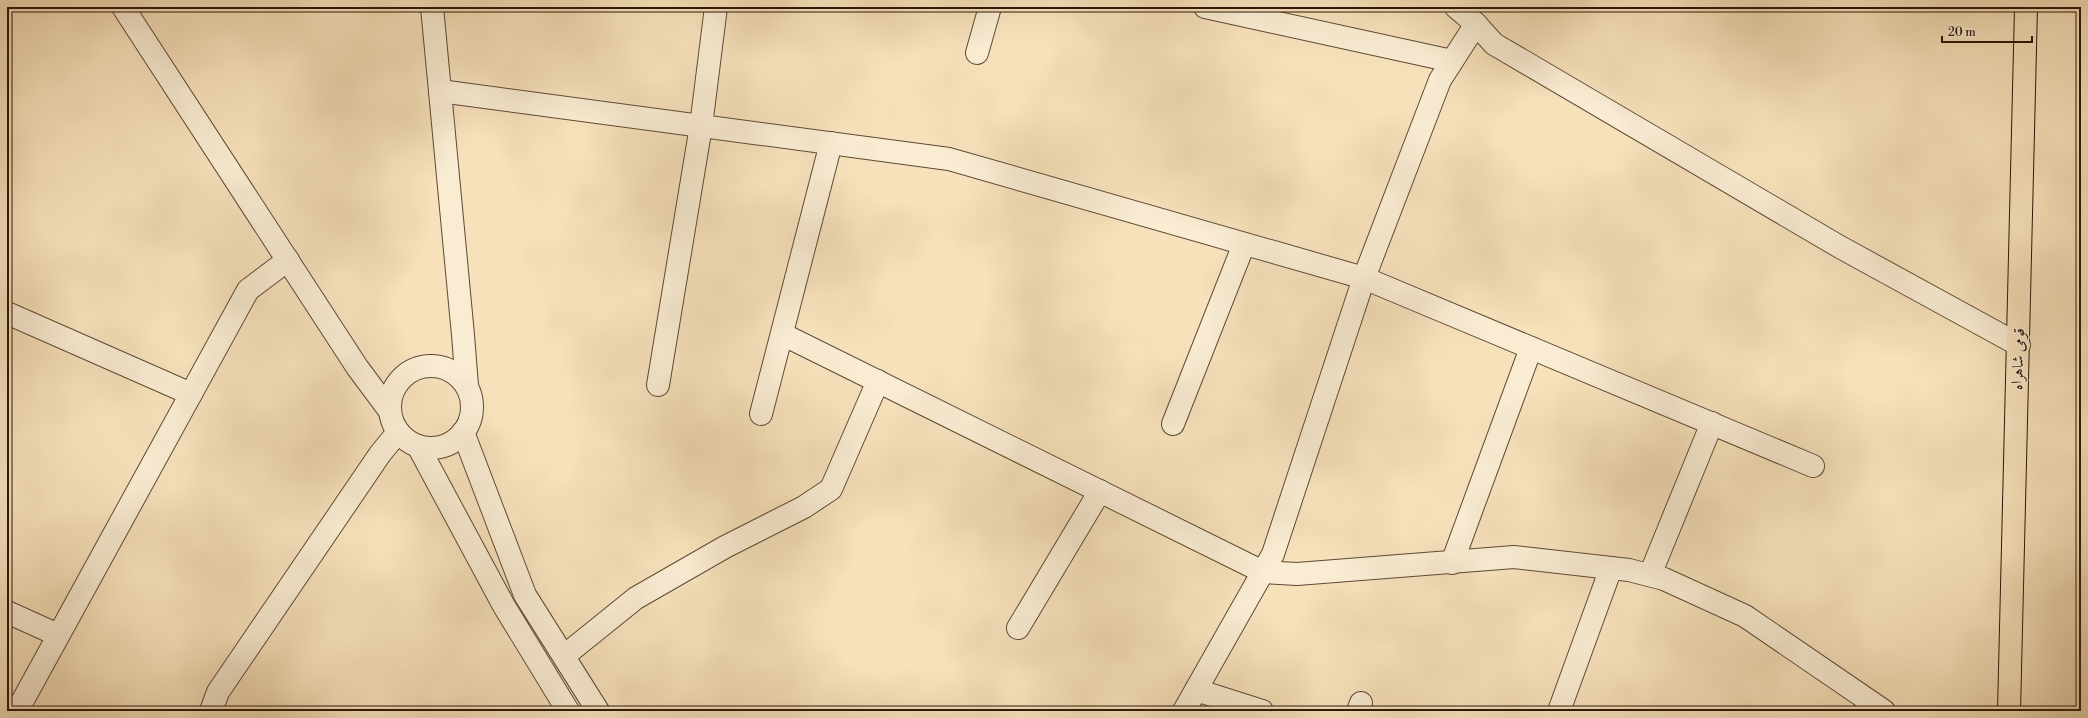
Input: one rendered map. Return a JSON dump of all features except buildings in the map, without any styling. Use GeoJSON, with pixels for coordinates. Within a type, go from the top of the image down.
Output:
{"type":"FeatureCollection","features":[{"type":"Feature","properties":{"kind":"highway","name":"قومی شاہراہ"},"geometry":{"type":"LineString","coordinates":[[2009,711],[2026,7]]}},
{"type":"Feature","properties":{"kind":"street"},"geometry":{"type":"LineString","coordinates":[[124,7],[357,367],[389,410]]}},
{"type":"Feature","properties":{"kind":"street"},"geometry":{"type":"LineString","coordinates":[[432,7],[466,386]]}},
{"type":"Feature","properties":{"kind":"street"},"geometry":{"type":"LineString","coordinates":[[658,385],[701,126],[716,7]]}},
{"type":"Feature","properties":{"kind":"street"},"geometry":{"type":"LineString","coordinates":[[977,53],[990,7]]}},
{"type":"Feature","properties":{"kind":"street"},"geometry":{"type":"LineString","coordinates":[[1204,7],[1452,61]]}},
{"type":"Feature","properties":{"kind":"street"},"geometry":{"type":"LineString","coordinates":[[1456,7],[1476,24],[1494,44],[1840,247],[2018,345]]}},
{"type":"Feature","properties":{"kind":"street"},"geometry":{"type":"LineString","coordinates":[[1184,711],[1273,554],[1364,278],[1440,80],[1476,24]]}},
{"type":"Feature","properties":{"kind":"street"},"geometry":{"type":"LineString","coordinates":[[440,91],[949,159],[1364,278],[1813,466]]}},
{"type":"Feature","properties":{"kind":"street"},"geometry":{"type":"LineString","coordinates":[[761,414],[832,143]]}},
{"type":"Feature","properties":{"kind":"street"},"geometry":{"type":"LineString","coordinates":[[1173,424],[1244,244]]}},
{"type":"Feature","properties":{"kind":"street"},"geometry":{"type":"LineString","coordinates":[[22,702],[248,290],[288,260]]}},
{"type":"Feature","properties":{"kind":"street"},"geometry":{"type":"LineString","coordinates":[[7,313],[191,394]]}},
{"type":"Feature","properties":{"kind":"street"},"geometry":{"type":"LineString","coordinates":[[782,334],[1263,572],[1297,574],[1514,557],[1610,568],[1650,575],[1664,579],[1745,616],[1884,711]]}},
{"type":"Feature","properties":{"kind":"street"},"geometry":{"type":"LineString","coordinates":[[1452,562],[1531,348]]}},
{"type":"Feature","properties":{"kind":"street"},"geometry":{"type":"LineString","coordinates":[[425,366],[437,366],[448,369],[458,376],[466,386],[471,397],[472,410],[469,422],[463,432],[454,441],[443,446],[431,448],[418,446],[407,441],[398,432],[392,422],[389,410],[390,398],[395,386],[412,369],[425,366]]}},
{"type":"Feature","properties":{"kind":"street"},"geometry":{"type":"LineString","coordinates":[[564,656],[636,598],[725,547],[804,507],[831,489],[878,381]]}},
{"type":"Feature","properties":{"kind":"street"},"geometry":{"type":"LineString","coordinates":[[1650,575],[1712,424]]}},
{"type":"Feature","properties":{"kind":"street"},"geometry":{"type":"LineString","coordinates":[[212,711],[218,692],[380,454],[398,432]]}},
{"type":"Feature","properties":{"kind":"street"},"geometry":{"type":"LineString","coordinates":[[463,432],[525,595],[598,711]]}},
{"type":"Feature","properties":{"kind":"street"},"geometry":{"type":"LineString","coordinates":[[418,446],[504,606],[568,711]]}},
{"type":"Feature","properties":{"kind":"street"},"geometry":{"type":"LineString","coordinates":[[1018,628],[1100,491]]}},
{"type":"Feature","properties":{"kind":"street"},"geometry":{"type":"LineString","coordinates":[[1560,711],[1610,568]]}},
{"type":"Feature","properties":{"kind":"street"},"geometry":{"type":"LineString","coordinates":[[504,606],[525,595]]}},
{"type":"Feature","properties":{"kind":"street"},"geometry":{"type":"LineString","coordinates":[[7,612],[58,635]]}},
{"type":"Feature","properties":{"kind":"street"},"geometry":{"type":"LineString","coordinates":[[1196,690],[1262,711]]}}]}
